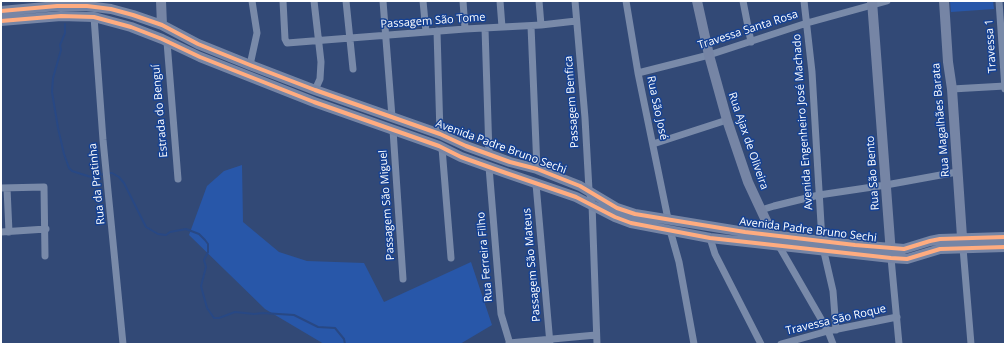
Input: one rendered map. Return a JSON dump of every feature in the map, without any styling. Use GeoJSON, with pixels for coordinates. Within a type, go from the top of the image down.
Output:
{"type":"FeatureCollection","features":[{"type":"Feature","properties":{"kind":"main road"},"geometry":{"type":"LineString","coordinates":[[161,1],[162,25]]}},
{"type":"Feature","properties":{"kind":"main road","name":"Rua Ajax de Oliveira"},"geometry":{"type":"LineString","coordinates":[[697,1],[709,55],[727,120],[748,182],[779,246]]}},
{"type":"Feature","properties":{"kind":"main road","name":"Rua Magalhães Barata"},"geometry":{"type":"LineString","coordinates":[[944,1],[963,243]]}},
{"type":"Feature","properties":{"kind":"main road","name":"Rua São Bento"},"geometry":{"type":"LineString","coordinates":[[872,3],[891,253]]}},
{"type":"Feature","properties":{"kind":"main road","name":"Avenida Padre Bruno Sechi"},"geometry":{"type":"LineString","coordinates":[[1,11],[80,4],[200,57],[257,80],[442,148],[488,167],[576,197],[615,217],[631,222],[704,226],[822,241],[891,253]]}},
{"type":"Feature","properties":{"kind":"main road","name":"Avenida Padre Bruno Sechi"},"geometry":{"type":"LineString","coordinates":[[1,21],[60,16],[111,9],[133,15],[162,25],[198,44],[315,90],[440,134],[466,146],[510,162],[537,169],[589,190],[617,208],[710,238],[824,252],[891,253],[930,241],[1005,247]]}},
{"type":"Feature","properties":{"kind":"main road","name":"Avenida Padre Bruno Sechi"},"geometry":{"type":"LineString","coordinates":[[963,243],[1005,237]]}},
{"type":"Feature","properties":{"kind":"street"},"geometry":{"type":"LineString","coordinates":[[250,65],[257,34],[252,1]]}},
{"type":"Feature","properties":{"kind":"street","name":"Passagem São Tome"},"geometry":{"type":"LineString","coordinates":[[282,1],[287,43],[465,29],[531,26],[576,21]]}},
{"type":"Feature","properties":{"kind":"street"},"geometry":{"type":"LineString","coordinates":[[314,1],[321,62],[320,79],[315,90]]}},
{"type":"Feature","properties":{"kind":"street"},"geometry":{"type":"LineString","coordinates":[[346,1],[354,69]]}},
{"type":"Feature","properties":{"kind":"street"},"geometry":{"type":"LineString","coordinates":[[383,1],[387,35],[392,117]]}},
{"type":"Feature","properties":{"kind":"street"},"geometry":{"type":"LineString","coordinates":[[423,1],[426,32]]}},
{"type":"Feature","properties":{"kind":"street"},"geometry":{"type":"LineString","coordinates":[[463,1],[465,29]]}},
{"type":"Feature","properties":{"kind":"street"},"geometry":{"type":"LineString","coordinates":[[500,1],[502,27]]}},
{"type":"Feature","properties":{"kind":"street"},"geometry":{"type":"LineString","coordinates":[[539,1],[541,25]]}},
{"type":"Feature","properties":{"kind":"street","name":"Passagem Benfica"},"geometry":{"type":"LineString","coordinates":[[575,1],[585,118],[589,190],[592,204],[597,344]]}},
{"type":"Feature","properties":{"kind":"street","name":"Rua São José"},"geometry":{"type":"LineString","coordinates":[[626,1],[638,73],[669,224],[679,262],[694,344]]}},
{"type":"Feature","properties":{"kind":"street"},"geometry":{"type":"LineString","coordinates":[[743,1],[751,42]]}},
{"type":"Feature","properties":{"kind":"street","name":"Avenida Engenheiro José Machado"},"geometry":{"type":"LineString","coordinates":[[804,1],[812,72],[818,195],[822,241]]}},
{"type":"Feature","properties":{"kind":"street","name":"Travessa Santa Rosa"},"geometry":{"type":"LineString","coordinates":[[638,73],[709,55],[872,3],[887,1]]}},
{"type":"Feature","properties":{"kind":"street","name":"Travessa 1"},"geometry":{"type":"LineString","coordinates":[[999,1],[1005,87]]}},
{"type":"Feature","properties":{"kind":"street","name":"Rua da Pratinha"},"geometry":{"type":"LineString","coordinates":[[96,12],[107,174],[123,344]]}},
{"type":"Feature","properties":{"kind":"street"},"geometry":{"type":"LineString","coordinates":[[531,26],[537,169]]}},
{"type":"Feature","properties":{"kind":"street"},"geometry":{"type":"LineString","coordinates":[[485,28],[489,154]]}},
{"type":"Feature","properties":{"kind":"street"},"geometry":{"type":"LineString","coordinates":[[437,31],[440,134]]}},
{"type":"Feature","properties":{"kind":"street","name":"Estrada do Benguí"},"geometry":{"type":"LineString","coordinates":[[167,42],[178,179]]}},
{"type":"Feature","properties":{"kind":"street"},"geometry":{"type":"LineString","coordinates":[[952,89],[1005,87]]}},
{"type":"Feature","properties":{"kind":"street"},"geometry":{"type":"LineString","coordinates":[[653,144],[727,120]]}},
{"type":"Feature","properties":{"kind":"street","name":"Passagem São Miguel"},"geometry":{"type":"LineString","coordinates":[[393,130],[403,279]]}},
{"type":"Feature","properties":{"kind":"street"},"geometry":{"type":"LineString","coordinates":[[442,148],[451,258]]}},
{"type":"Feature","properties":{"kind":"street","name":"Rua Ferreira Filho"},"geometry":{"type":"LineString","coordinates":[[488,167],[501,314],[509,343]]}},
{"type":"Feature","properties":{"kind":"street"},"geometry":{"type":"LineString","coordinates":[[761,210],[818,195],[886,185],[957,172]]}},
{"type":"Feature","properties":{"kind":"street","name":"Passagem São Mateus"},"geometry":{"type":"LineString","coordinates":[[536,184],[550,342]]}},
{"type":"Feature","properties":{"kind":"street"},"geometry":{"type":"LineString","coordinates":[[9,232],[4,188],[45,188],[46,256]]}},
{"type":"Feature","properties":{"kind":"street"},"geometry":{"type":"LineString","coordinates":[[1,232],[46,229]]}},
{"type":"Feature","properties":{"kind":"street"},"geometry":{"type":"LineString","coordinates":[[710,238],[715,254],[761,344]]}},
{"type":"Feature","properties":{"kind":"street"},"geometry":{"type":"LineString","coordinates":[[963,243],[971,344]]}},
{"type":"Feature","properties":{"kind":"street","name":"Rua Ajax de Oliveira"},"geometry":{"type":"LineString","coordinates":[[779,246],[828,332],[833,344]]}},
{"type":"Feature","properties":{"kind":"street"},"geometry":{"type":"LineString","coordinates":[[824,252],[832,291],[836,330]]}},
{"type":"Feature","properties":{"kind":"street","name":"Rua São Bento"},"geometry":{"type":"LineString","coordinates":[[891,253],[899,344]]}},
{"type":"Feature","properties":{"kind":"street","name":"Travessa São Roque"},"geometry":{"type":"LineString","coordinates":[[781,344],[897,317]]}},
{"type":"Feature","properties":{"kind":"street"},"geometry":{"type":"LineString","coordinates":[[509,343],[550,342],[596,335]]}},
{"type":"Feature","properties":{"kind":"shaded area"},"geometry":{"type":"Polygon","coordinates":[[[950,1],[993,1],[994,9],[951,12],[950,1]]]}},
{"type":"Feature","properties":{"kind":"shaded area"},"geometry":{"type":"Polygon","coordinates":[[[242,165],[243,222],[279,252],[307,261],[364,263],[384,302],[471,262],[492,325],[460,344],[324,344],[265,309],[189,235],[207,186],[224,171],[242,165]]]}},
{"type":"Feature","properties":{"kind":"waterway"},"geometry":{"type":"LineString","coordinates":[[65,24],[65,33],[60,45],[61,50],[53,78],[52,92],[64,154],[69,168],[72,171],[91,177],[104,174]]}},
{"type":"Feature","properties":{"kind":"waterway"},"geometry":{"type":"LineString","coordinates":[[109,173],[119,177],[124,183],[146,227],[158,234],[166,235],[170,232],[186,229],[199,234],[208,244],[208,252],[204,260],[206,267],[201,286],[207,308],[214,318],[219,318],[235,312],[294,315],[318,327],[335,328],[344,339],[345,344]]}},
{"type":"Feature","properties":{"kind":"cycle path"},"geometry":{"type":"LineString","coordinates":[[1,11],[57,6],[87,6],[111,9],[133,15],[162,25],[198,44],[315,90],[440,134],[466,146],[510,162],[537,169],[580,186],[617,208],[635,214],[745,232],[855,245],[904,249],[940,239],[1005,237]]}},
{"type":"Feature","properties":{"kind":"cycle path"},"geometry":{"type":"LineString","coordinates":[[1,21],[61,16],[94,17],[131,27],[162,39],[200,57],[314,102],[439,146],[461,157],[576,197],[615,217],[631,223],[710,238],[891,258],[907,259],[940,249],[1005,247]]}}]}
